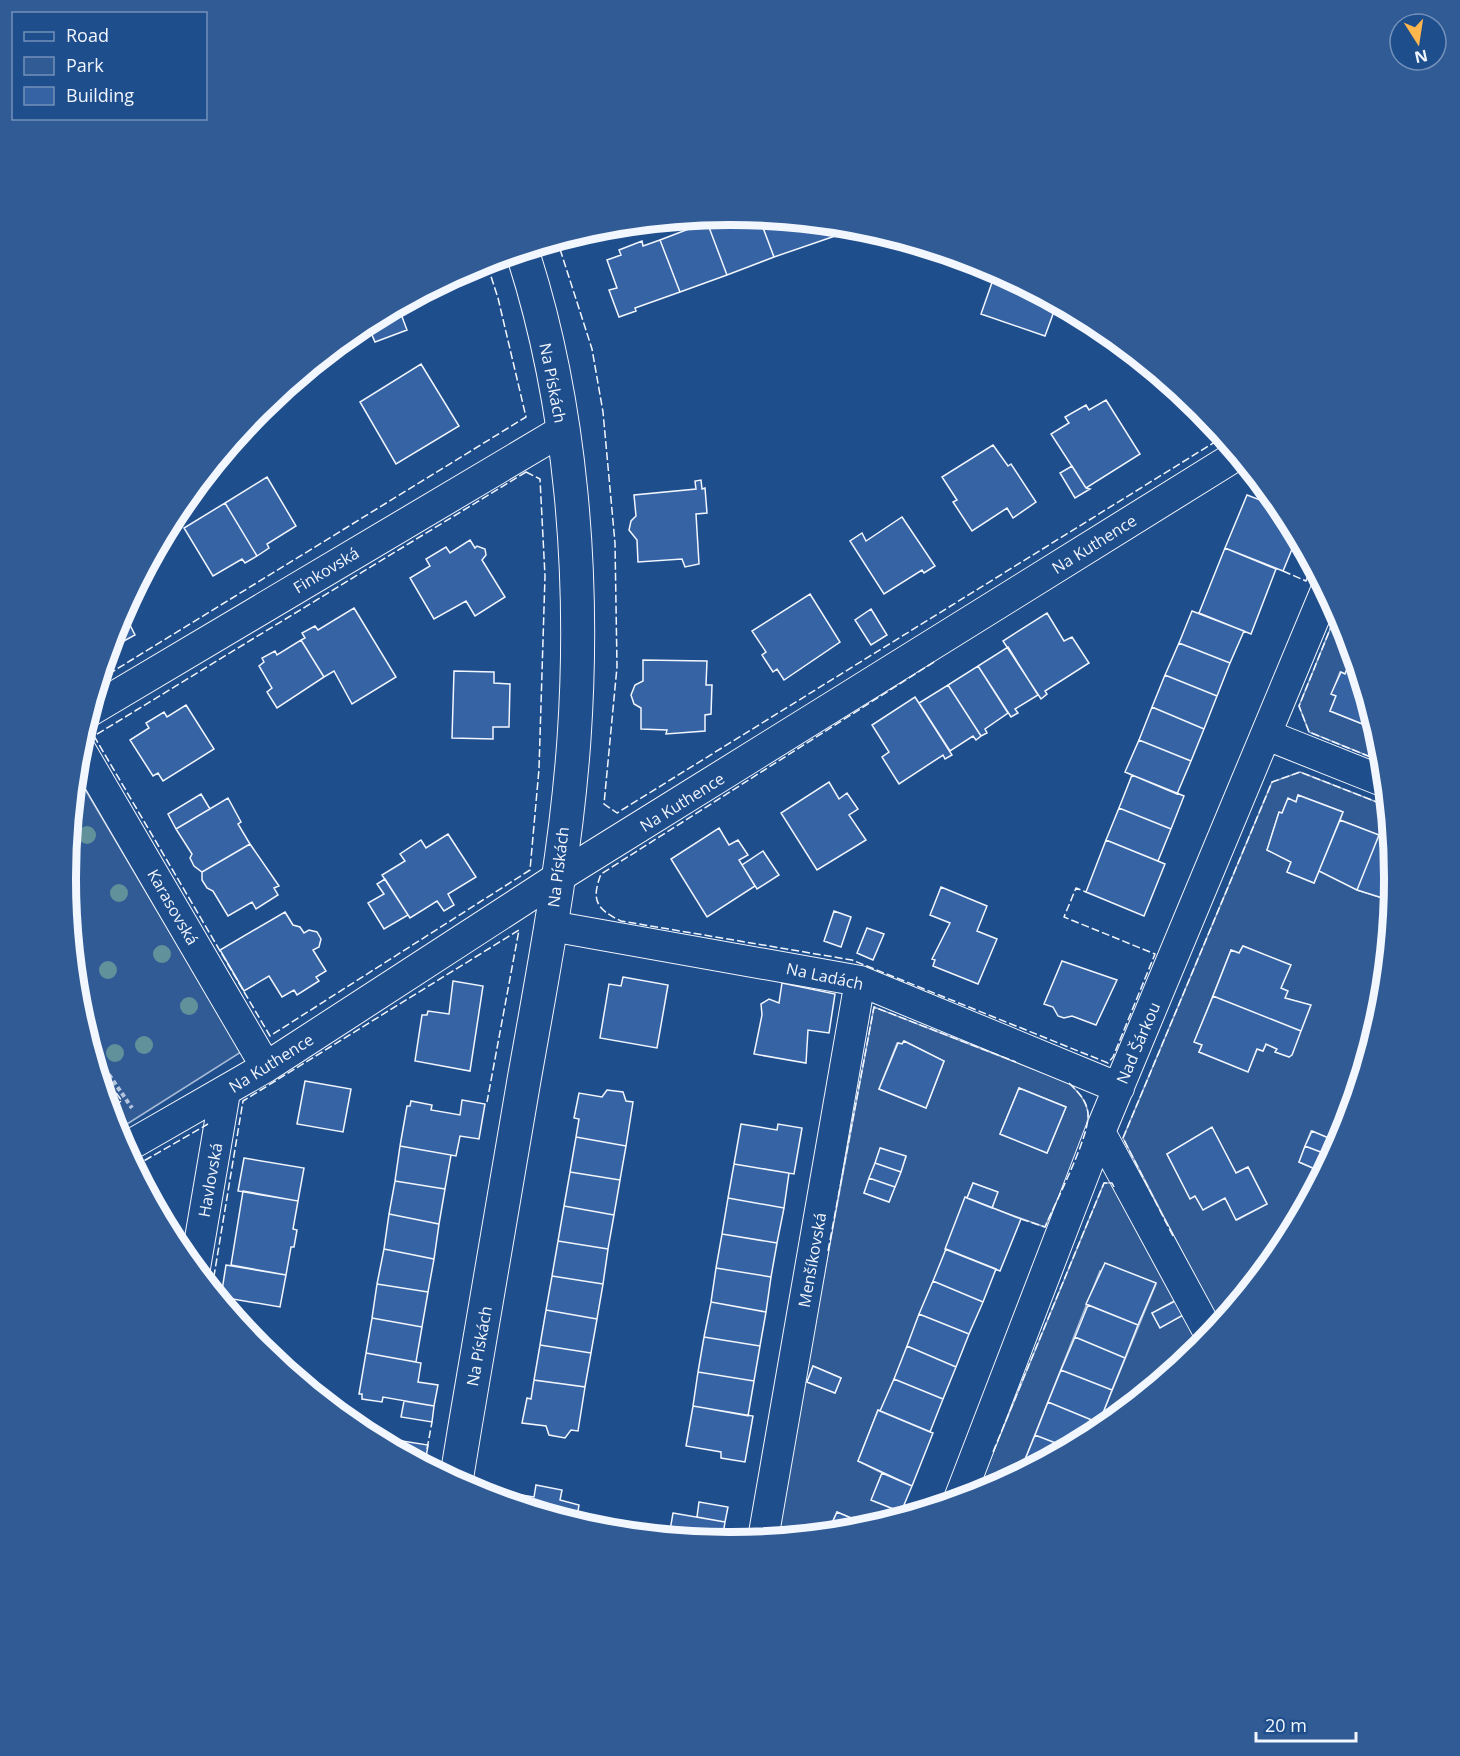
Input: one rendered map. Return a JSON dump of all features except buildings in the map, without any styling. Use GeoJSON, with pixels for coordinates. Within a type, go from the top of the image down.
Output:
{"type":"FeatureCollection","features":[{"type":"Feature","properties":{"kind":"street","name":"Na Pískách"},"geometry":{"type":"LineString","coordinates":[[458,1472],[551,926],[574,740],[576,565],[562,430],[540,318],[524,258]]}},
{"type":"Feature","properties":{"kind":"street","name":"Finkovská"},"geometry":{"type":"LineString","coordinates":[[100,705],[562,430]]}},
{"type":"Feature","properties":{"kind":"street","name":"Na Kuthence"},"geometry":{"type":"LineString","coordinates":[[133,1143],[266,1067],[557,878],[1230,458]]}},
{"type":"Feature","properties":{"kind":"street","name":"Nad Šárkou"},"geometry":{"type":"LineString","coordinates":[[963,1488],[1100,1132],[1322,601]]}},
{"type":"Feature","properties":{"kind":"street"},"geometry":{"type":"LineString","coordinates":[[1267,735],[1376,779]]}},
{"type":"Feature","properties":{"kind":"street","name":"Karasovská"},"geometry":{"type":"LineString","coordinates":[[87,761],[266,1067]]}},
{"type":"Feature","properties":{"kind":"street","name":"Na Ladách"},"geometry":{"type":"LineString","coordinates":[[551,926],[860,981],[1119,1089]]}},
{"type":"Feature","properties":{"kind":"street","name":"Menšíkovská"},"geometry":{"type":"LineString","coordinates":[[764,1530],[860,981]]}},
{"type":"Feature","properties":{"kind":"street","name":"Havlovská"},"geometry":{"type":"LineString","coordinates":[[197,1255],[225,1092]]}},
{"type":"Feature","properties":{"kind":"street"},"geometry":{"type":"LineString","coordinates":[[1100,1132],[1205,1326]]}},
{"type":"Feature","properties":{"kind":"path"},"geometry":{"type":"LineString","coordinates":[[105,1069],[129,1102]]}},
{"type":"Feature","properties":{"kind":"green space"},"geometry":{"type":"Polygon","coordinates":[[[1332,624],[1348,666],[1345,674],[1340,672],[1332,694],[1336,696],[1330,711],[1365,725],[1372,758],[1309,732],[1299,706],[1332,624]]]}},
{"type":"Feature","properties":{"kind":"green space"},"geometry":{"type":"Polygon","coordinates":[[[1300,772],[1379,803],[1382,837],[1340,820],[1343,812],[1298,795],[1296,802],[1288,799],[1282,813],[1279,813],[1267,850],[1291,862],[1287,872],[1314,883],[1319,871],[1357,890],[1383,898],[1378,963],[1361,1047],[1349,1088],[1329,1138],[1311,1131],[1299,1162],[1315,1169],[1273,1241],[1215,1315],[1123,1138],[1272,782],[1300,772]],[[1243,946],[1239,953],[1231,950],[1195,1041],[1202,1045],[1199,1052],[1248,1071],[1257,1049],[1263,1051],[1266,1044],[1277,1049],[1276,1052],[1289,1057],[1310,1005],[1285,998],[1281,988],[1290,965],[1243,946]],[[1212,1128],[1167,1154],[1190,1198],[1195,1196],[1203,1209],[1225,1198],[1237,1220],[1267,1204],[1248,1167],[1236,1173],[1212,1128]]]}},
{"type":"Feature","properties":{"kind":"green space"},"geometry":{"type":"Polygon","coordinates":[[[83,786],[241,1052],[125,1125],[99,1047],[82,963],[76,878],[83,786]]]}},
{"type":"Feature","properties":{"kind":"green space"},"geometry":{"type":"Polygon","coordinates":[[[874,1007],[1069,1083],[1085,1104],[1088,1113],[1084,1137],[1078,1153],[1045,1227],[992,1208],[997,1192],[973,1183],[884,1405],[880,1411],[878,1410],[858,1461],[882,1473],[872,1500],[896,1510],[854,1519],[837,1512],[832,1523],[777,1530],[874,1007]],[[904,1041],[902,1044],[897,1043],[879,1089],[926,1108],[944,1061],[904,1041]],[[1019,1088],[1000,1134],[1047,1153],[1066,1107],[1019,1088]],[[881,1148],[864,1193],[889,1202],[906,1157],[881,1148]],[[813,1366],[807,1382],[835,1393],[841,1378],[813,1366]]]}},
{"type":"Feature","properties":{"kind":"green space"},"geometry":{"type":"Polygon","coordinates":[[[1104,1183],[1112,1183],[1176,1300],[1152,1313],[1160,1327],[1185,1314],[1196,1336],[1161,1369],[1102,1414],[1156,1284],[1100,1271],[1024,1461],[981,1481],[1104,1183]]]}},
{"type":"Feature","properties":{"kind":"fence"},"geometry":{"type":"LineString","coordinates":[[559,247],[592,349],[603,412],[615,543],[617,667],[604,804],[617,813],[1216,441]]}},
{"type":"Feature","properties":{"kind":"fence"},"geometry":{"type":"LineString","coordinates":[[109,674],[526,417],[498,298],[489,271]]}},
{"type":"Feature","properties":{"kind":"fence"},"geometry":{"type":"LineString","coordinates":[[526,472],[540,479],[545,576],[539,769],[530,870],[270,1036],[94,736],[526,472]]}},
{"type":"Feature","properties":{"kind":"fence"},"geometry":{"type":"LineString","coordinates":[[1283,571],[1306,581],[1308,575]]}},
{"type":"Feature","properties":{"kind":"fence"},"geometry":{"type":"LineString","coordinates":[[1332,624],[1299,706],[1309,732],[1372,758]]}},
{"type":"Feature","properties":{"kind":"fence"},"geometry":{"type":"LineString","coordinates":[[934,662],[601,874],[596,891],[601,908],[621,921],[852,960],[1108,1063],[1113,1057],[1155,954],[1064,917],[1076,888],[1086,892]]}},
{"type":"Feature","properties":{"kind":"fence"},"geometry":{"type":"LineString","coordinates":[[1173,1236],[1123,1138],[1272,782],[1300,772],[1379,803]]}},
{"type":"Feature","properties":{"kind":"fence"},"geometry":{"type":"LineString","coordinates":[[214,1278],[243,1101],[519,930],[487,1102]]}},
{"type":"Feature","properties":{"kind":"fence"},"geometry":{"type":"LineString","coordinates":[[828,1251],[874,1007],[1016,1062]]}},
{"type":"Feature","properties":{"kind":"fence"},"geometry":{"type":"LineString","coordinates":[[1021,1219],[1045,1227],[1084,1138],[1088,1114],[1086,1105],[1069,1083]]}},
{"type":"Feature","properties":{"kind":"fence"},"geometry":{"type":"LineString","coordinates":[[110,1084],[122,1101],[117,1103]]}},
{"type":"Feature","properties":{"kind":"fence"},"geometry":{"type":"LineString","coordinates":[[142,1162],[208,1124]]}},
{"type":"Feature","properties":{"kind":"fence"},"geometry":{"type":"LineString","coordinates":[[993,1452],[1104,1183],[1112,1183],[1114,1187]]}},
{"type":"Feature","properties":{"kind":"fence"},"geometry":{"type":"LineString","coordinates":[[427,1449],[432,1422]]}}]}
